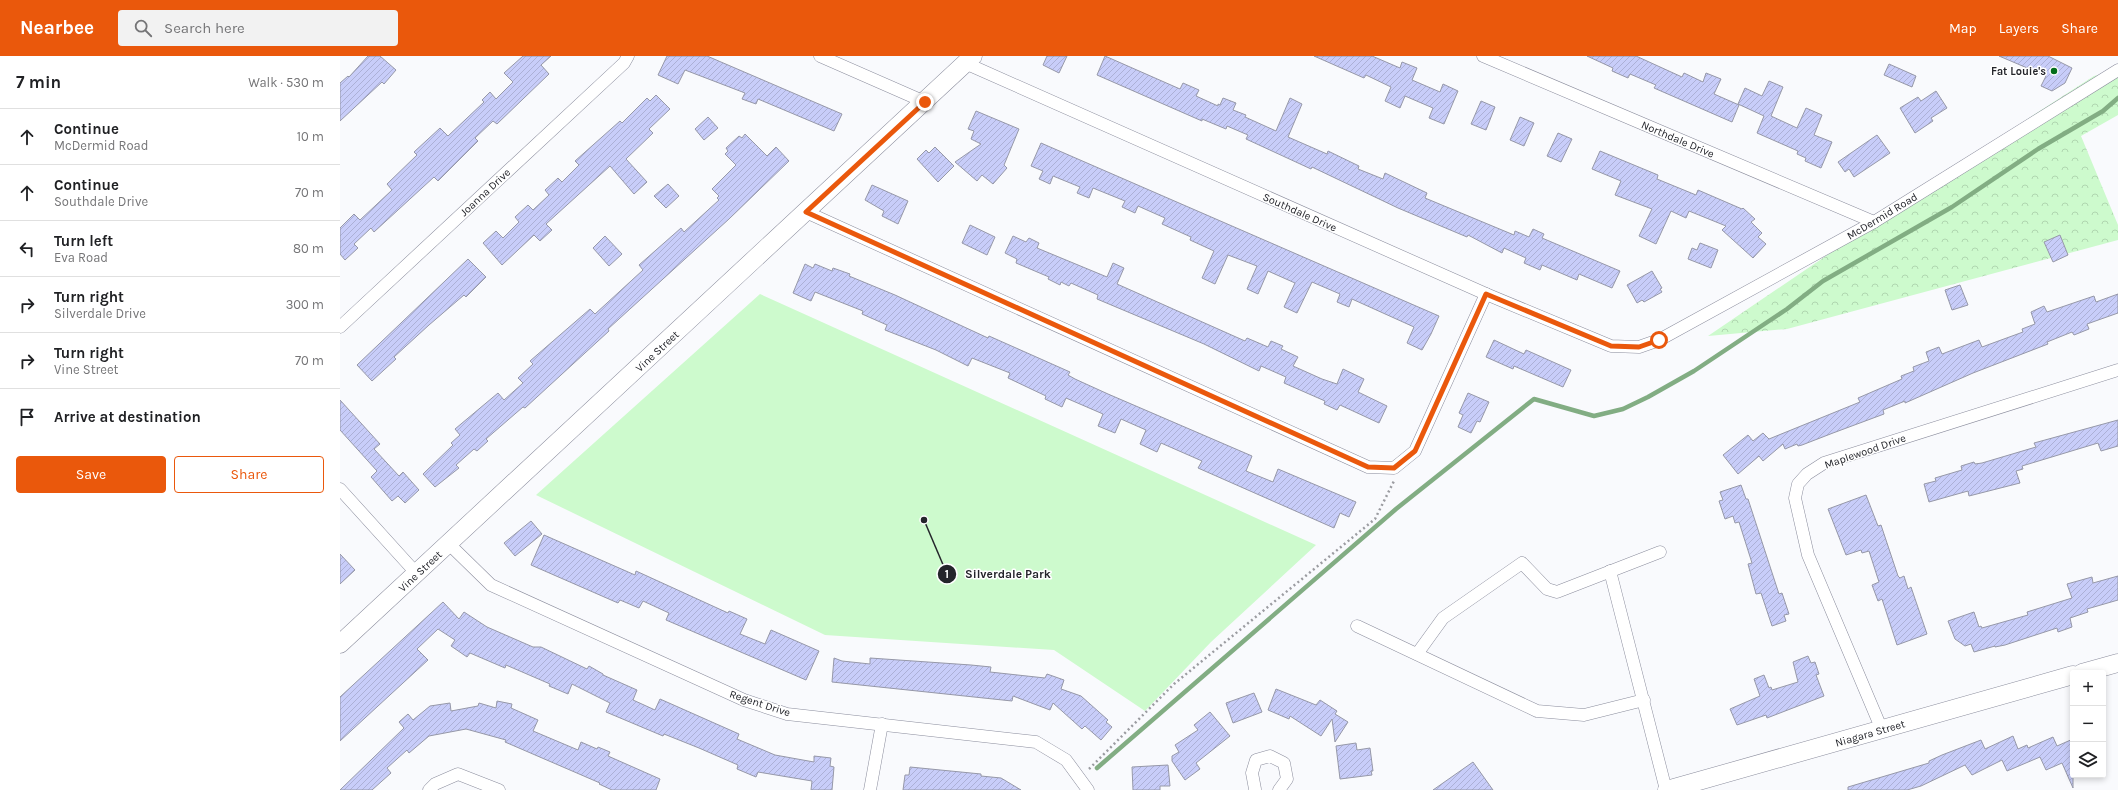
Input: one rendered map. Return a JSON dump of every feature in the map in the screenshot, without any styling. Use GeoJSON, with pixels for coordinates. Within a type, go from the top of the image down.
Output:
{"type":"FeatureCollection","features":[{"type":"Feature","properties":{"kind":"street","name":"Joanna Drive"},"geometry":{"type":"LineString","coordinates":[[340,327],[624,63],[628,56]]}},
{"type":"Feature","properties":{"kind":"street"},"geometry":{"type":"LineString","coordinates":[[820,56],[925,102]]}},
{"type":"Feature","properties":{"kind":"street","name":"Northdale Drive"},"geometry":{"type":"LineString","coordinates":[[1483,56],[1874,222]]}},
{"type":"Feature","properties":{"kind":"street","name":"Vine Street"},"geometry":{"type":"LineString","coordinates":[[340,644],[969,60]]}},
{"type":"Feature","properties":{"kind":"street","name":"Southdale Drive"},"geometry":{"type":"LineString","coordinates":[[969,60],[1486,294],[1611,346],[1639,347]]}},
{"type":"Feature","properties":{"kind":"street","name":"McDermid Road"},"geometry":{"type":"LineString","coordinates":[[1639,347],[1659,340],[1874,222],[2118,70]]}},
{"type":"Feature","properties":{"kind":"street"},"geometry":{"type":"LineString","coordinates":[[806,212],[1368,467],[1394,468],[1415,451],[1486,294]]}},
{"type":"Feature","properties":{"kind":"street","name":"Maplewood Drive"},"geometry":{"type":"LineString","coordinates":[[1882,730],[1808,554],[1796,498],[1798,484],[1807,474],[1824,463],[2118,370]]}},
{"type":"Feature","properties":{"kind":"street"},"geometry":{"type":"LineString","coordinates":[[340,489],[417,574]]}},
{"type":"Feature","properties":{"kind":"street","name":"Regent Drive"},"geometry":{"type":"LineString","coordinates":[[449,544],[491,586],[744,700],[787,714],[1036,742],[1066,760],[1088,790]]}},
{"type":"Feature","properties":{"kind":"street"},"geometry":{"type":"LineString","coordinates":[[1417,654],[1443,618],[1522,563],[1547,589],[1557,592],[1660,552]]}},
{"type":"Feature","properties":{"kind":"street"},"geometry":{"type":"LineString","coordinates":[[1610,571],[1667,790]]}},
{"type":"Feature","properties":{"kind":"street"},"geometry":{"type":"LineString","coordinates":[[1357,626],[1537,711],[1584,715],[1644,700]]}},
{"type":"Feature","properties":{"kind":"street"},"geometry":{"type":"LineString","coordinates":[[2093,670],[2118,663]]}},
{"type":"Feature","properties":{"kind":"street","name":"Niagara Street"},"geometry":{"type":"LineString","coordinates":[[1667,790],[2070,677]]}},
{"type":"Feature","properties":{"kind":"street"},"geometry":{"type":"LineString","coordinates":[[870,790],[882,724]]}},
{"type":"Feature","properties":{"kind":"street"},"geometry":{"type":"LineString","coordinates":[[1256,790],[1252,773],[1256,760],[1270,756],[1284,763],[1287,779],[1279,790]]}},
{"type":"Feature","properties":{"kind":"street"},"geometry":{"type":"LineString","coordinates":[[429,790],[435,784],[458,774],[499,790]]}},
{"type":"Feature","properties":{"kind":"path"},"geometry":{"type":"LineString","coordinates":[[1080,778],[1174,684],[1375,519],[1405,459]]}},
{"type":"Feature","properties":{"kind":"green space"},"geometry":{"type":"Polygon","coordinates":[[[2118,70],[2118,115],[2081,136],[2118,225],[2118,240],[1787,329],[1708,336],[2035,114],[2094,76],[2118,70]]]}},
{"type":"Feature","properties":{"kind":"green space"},"geometry":{"type":"Polygon","coordinates":[[[760,294],[1316,545],[1211,642],[1145,711],[1054,650],[825,635],[536,495],[760,294]]]}},
{"type":"Feature","properties":{"kind":"building"},"geometry":{"type":"Polygon","coordinates":[[[368,56],[380,56],[396,70],[384,84],[382,82],[340,121],[340,83],[348,76],[349,77],[368,56]]]}},
{"type":"Feature","properties":{"kind":"building"},"geometry":{"type":"Polygon","coordinates":[[[523,56],[551,56],[541,65],[549,74],[497,124],[493,121],[475,138],[478,141],[438,181],[434,177],[374,232],[371,228],[354,244],[358,248],[345,260],[340,254],[340,228],[354,214],[360,220],[392,190],[387,184],[417,155],[414,152],[440,128],[448,136],[484,102],[482,100],[490,92],[496,99],[513,82],[504,73],[523,56]]]}},
{"type":"Feature","properties":{"kind":"building"},"geometry":{"type":"Polygon","coordinates":[[[667,56],[707,56],[842,114],[834,131],[758,99],[756,104],[742,99],[745,93],[685,70],[678,84],[658,75],[667,56]]]}},
{"type":"Feature","properties":{"kind":"building"},"geometry":{"type":"Polygon","coordinates":[[[1047,56],[1067,56],[1059,73],[1043,65],[1047,56]]]}},
{"type":"Feature","properties":{"kind":"building"},"geometry":{"type":"Polygon","coordinates":[[[1105,56],[1180,89],[1183,83],[1199,90],[1196,96],[1218,106],[1223,98],[1236,103],[1233,110],[1246,115],[1245,117],[1276,131],[1290,98],[1302,104],[1288,137],[1327,154],[1328,151],[1359,166],[1358,169],[1383,179],[1385,173],[1427,193],[1425,198],[1514,235],[1515,231],[1529,237],[1533,229],[1544,234],[1542,238],[1620,271],[1612,288],[1579,274],[1577,280],[1542,265],[1540,270],[1524,263],[1526,258],[1504,248],[1502,253],[1468,235],[1467,237],[1398,208],[1312,167],[1311,169],[1246,139],[1248,135],[1227,126],[1226,129],[1202,119],[1202,121],[1097,75],[1105,56]]]}},
{"type":"Feature","properties":{"kind":"building"},"geometry":{"type":"Polygon","coordinates":[[[1314,56],[1372,56],[1400,68],[1402,62],[1417,68],[1412,80],[1440,92],[1443,84],[1458,91],[1444,124],[1429,118],[1433,108],[1405,96],[1400,108],[1385,101],[1391,87],[1366,75],[1364,78],[1314,56]]]}},
{"type":"Feature","properties":{"kind":"building"},"geometry":{"type":"Polygon","coordinates":[[[1587,56],[1636,56],[1682,77],[1684,73],[1703,82],[1706,73],[1721,79],[1714,94],[1739,105],[1732,122],[1654,88],[1656,85],[1630,74],[1628,78],[1612,71],[1613,68],[1587,56]]]}},
{"type":"Feature","properties":{"kind":"building","name":"Fat Louie's"},"geometry":{"type":"Polygon","coordinates":[[[1999,56],[2048,56],[2072,68],[2065,83],[2052,91],[2041,86],[2046,76],[1999,56]]]}},
{"type":"Feature","properties":{"kind":"building"},"geometry":{"type":"Polygon","coordinates":[[[1889,64],[1916,76],[1912,87],[1884,75],[1889,64]]]}},
{"type":"Feature","properties":{"kind":"building"},"geometry":{"type":"Polygon","coordinates":[[[1769,81],[1783,87],[1771,116],[1797,128],[1806,108],[1822,115],[1814,135],[1832,142],[1821,168],[1805,161],[1806,158],[1797,154],[1798,151],[1757,133],[1764,116],[1738,104],[1745,88],[1762,96],[1769,81]]]}},
{"type":"Feature","properties":{"kind":"building"},"geometry":{"type":"Polygon","coordinates":[[[1936,91],[1947,108],[1931,118],[1933,121],[1915,133],[1900,108],[1918,97],[1921,101],[1936,91]]]}},
{"type":"Feature","properties":{"kind":"building"},"geometry":{"type":"Polygon","coordinates":[[[656,95],[670,109],[649,129],[653,133],[626,159],[647,182],[634,194],[610,166],[546,224],[552,230],[540,241],[534,235],[502,265],[483,243],[496,231],[503,238],[519,222],[515,217],[528,205],[533,210],[549,195],[545,190],[558,178],[562,182],[579,165],[575,161],[620,121],[622,123],[647,98],[650,101],[656,95]]]}},
{"type":"Feature","properties":{"kind":"building"},"geometry":{"type":"Polygon","coordinates":[[[1481,101],[1495,107],[1486,130],[1471,124],[1481,101]]]}},
{"type":"Feature","properties":{"kind":"building"},"geometry":{"type":"Polygon","coordinates":[[[976,111],[1019,129],[1004,165],[1007,168],[993,184],[982,175],[977,181],[955,162],[981,144],[971,139],[974,131],[968,129],[976,111]]]}},
{"type":"Feature","properties":{"kind":"building"},"geometry":{"type":"Polygon","coordinates":[[[708,117],[718,128],[704,140],[695,129],[708,117]]]}},
{"type":"Feature","properties":{"kind":"building"},"geometry":{"type":"Polygon","coordinates":[[[1520,117],[1534,123],[1524,146],[1510,140],[1520,117]]]}},
{"type":"Feature","properties":{"kind":"building"},"geometry":{"type":"Polygon","coordinates":[[[1558,133],[1572,139],[1561,162],[1547,156],[1558,133]]]}},
{"type":"Feature","properties":{"kind":"building"},"geometry":{"type":"Polygon","coordinates":[[[745,134],[767,156],[776,147],[789,161],[729,219],[608,329],[609,331],[525,408],[523,407],[486,439],[488,441],[477,451],[474,449],[456,465],[459,468],[435,487],[423,474],[453,445],[451,443],[460,435],[455,429],[498,393],[504,400],[523,383],[518,378],[533,364],[530,361],[590,309],[595,314],[643,270],[639,265],[681,228],[684,232],[719,200],[717,198],[719,196],[712,189],[736,165],[725,154],[728,151],[726,148],[739,136],[742,138],[745,134]]]}},
{"type":"Feature","properties":{"kind":"building"},"geometry":{"type":"Polygon","coordinates":[[[1877,135],[1890,153],[1854,177],[1849,169],[1845,172],[1838,162],[1877,135]]]}},
{"type":"Feature","properties":{"kind":"building"},"geometry":{"type":"Polygon","coordinates":[[[1041,143],[1439,316],[1431,334],[1422,350],[1407,343],[1414,327],[1352,299],[1349,307],[1337,302],[1340,294],[1312,282],[1297,313],[1284,307],[1295,283],[1268,271],[1258,294],[1247,289],[1257,266],[1228,255],[1215,284],[1202,278],[1214,251],[1190,240],[1191,237],[1162,224],[1165,218],[1138,206],[1135,213],[1122,207],[1125,201],[1093,188],[1089,198],[1077,193],[1080,187],[1053,176],[1050,184],[1039,179],[1043,171],[1031,166],[1041,143]]]}},
{"type":"Feature","properties":{"kind":"building"},"geometry":{"type":"Polygon","coordinates":[[[935,147],[954,166],[938,182],[917,159],[926,150],[929,153],[935,147]]]}},
{"type":"Feature","properties":{"kind":"building"},"geometry":{"type":"Polygon","coordinates":[[[1600,151],[1658,175],[1657,179],[1696,195],[1698,190],[1742,209],[1743,208],[1755,219],[1751,222],[1762,233],[1758,237],[1766,244],[1753,258],[1722,230],[1726,226],[1689,211],[1686,218],[1671,211],[1656,244],[1639,236],[1652,209],[1615,195],[1621,181],[1592,169],[1600,151]]]}},
{"type":"Feature","properties":{"kind":"building"},"geometry":{"type":"Polygon","coordinates":[[[668,184],[679,196],[666,208],[654,196],[668,184]]]}},
{"type":"Feature","properties":{"kind":"building"},"geometry":{"type":"Polygon","coordinates":[[[872,185],[908,201],[898,224],[882,216],[884,211],[865,200],[872,185]]]}},
{"type":"Feature","properties":{"kind":"building"},"geometry":{"type":"Polygon","coordinates":[[[970,225],[995,237],[987,255],[962,243],[970,225]]]}},
{"type":"Feature","properties":{"kind":"building"},"geometry":{"type":"Polygon","coordinates":[[[2060,235],[2068,255],[2053,262],[2044,242],[2060,235]]]}},
{"type":"Feature","properties":{"kind":"building"},"geometry":{"type":"Polygon","coordinates":[[[605,236],[622,254],[609,266],[593,248],[605,236]]]}},
{"type":"Feature","properties":{"kind":"building"},"geometry":{"type":"Polygon","coordinates":[[[1013,236],[1026,242],[1029,238],[1039,243],[1037,248],[1107,277],[1113,263],[1124,268],[1117,284],[1245,341],[1247,338],[1268,347],[1271,341],[1283,346],[1281,349],[1298,357],[1293,366],[1322,379],[1337,384],[1343,369],[1364,379],[1358,392],[1387,406],[1379,423],[1340,405],[1337,410],[1324,404],[1325,401],[1284,383],[1286,377],[1261,366],[1259,371],[1204,344],[1097,299],[1098,295],[1071,283],[1069,286],[1061,282],[1060,285],[1048,279],[1049,277],[1016,263],[1017,259],[1005,253],[1013,236]]]}},
{"type":"Feature","properties":{"kind":"building"},"geometry":{"type":"Polygon","coordinates":[[[1700,243],[1718,250],[1711,268],[1688,259],[1692,248],[1697,250],[1700,243]]]}},
{"type":"Feature","properties":{"kind":"building"},"geometry":{"type":"Polygon","coordinates":[[[468,259],[486,277],[466,297],[464,295],[429,325],[394,357],[396,359],[372,381],[357,365],[468,259]]]}},
{"type":"Feature","properties":{"kind":"building"},"geometry":{"type":"Polygon","coordinates":[[[805,264],[813,268],[815,264],[832,271],[833,268],[850,274],[849,276],[895,295],[988,338],[989,336],[1070,372],[1068,375],[1108,394],[1252,456],[1246,471],[1273,482],[1278,469],[1356,502],[1349,517],[1340,513],[1334,528],[1198,468],[1202,461],[1161,443],[1157,452],[1140,444],[1146,430],[1121,419],[1115,433],[1098,426],[1103,414],[1066,398],[1062,407],[1045,399],[1046,396],[1008,378],[1010,373],[972,358],[968,366],[936,350],[885,330],[887,325],[862,314],[863,311],[815,292],[811,301],[793,293],[805,264]]]}},
{"type":"Feature","properties":{"kind":"building"},"geometry":{"type":"Polygon","coordinates":[[[1652,271],[1662,288],[1660,289],[1662,292],[1644,302],[1642,300],[1637,303],[1627,285],[1652,271]]]}},
{"type":"Feature","properties":{"kind":"building"},"geometry":{"type":"Polygon","coordinates":[[[1960,285],[1968,305],[1952,310],[1945,290],[1960,285]]]}},
{"type":"Feature","properties":{"kind":"building"},"geometry":{"type":"Polygon","coordinates":[[[2118,294],[2118,313],[2087,324],[2089,329],[2074,335],[2072,332],[2047,342],[2048,344],[1973,373],[1905,403],[1905,401],[1883,410],[1884,414],[1802,445],[1798,446],[1797,444],[1785,449],[1783,444],[1763,461],[1759,456],[1738,474],[1723,455],[1748,435],[1753,441],[1763,433],[1769,439],[1860,402],[1858,398],[1902,379],[1901,376],[1914,371],[1913,367],[1929,361],[1926,352],[1939,347],[1942,354],[1979,340],[1982,347],[2023,332],[2022,329],[2035,324],[2031,312],[2044,306],[2047,312],[2094,296],[2096,302],[2118,294]]]}},
{"type":"Feature","properties":{"kind":"building"},"geometry":{"type":"Polygon","coordinates":[[[1494,340],[1524,354],[1526,350],[1571,370],[1563,387],[1514,366],[1513,369],[1486,357],[1494,340]]]}},
{"type":"Feature","properties":{"kind":"building"},"geometry":{"type":"Polygon","coordinates":[[[1468,393],[1489,402],[1480,422],[1477,421],[1471,433],[1458,427],[1463,415],[1459,413],[1468,393]]]}},
{"type":"Feature","properties":{"kind":"building"},"geometry":{"type":"Polygon","coordinates":[[[340,400],[380,444],[374,449],[399,476],[403,472],[419,490],[405,503],[398,496],[392,501],[371,477],[377,471],[340,430],[340,400]]]}},
{"type":"Feature","properties":{"kind":"building"},"geometry":{"type":"Polygon","coordinates":[[[2118,420],[2118,446],[2101,451],[2098,443],[2022,466],[2023,469],[2016,471],[2020,483],[1969,496],[1968,491],[1929,502],[1924,484],[1936,481],[1935,478],[1962,470],[1961,466],[1974,462],[1975,464],[1982,463],[2036,447],[2034,443],[2118,420]]]}},
{"type":"Feature","properties":{"kind":"building"},"geometry":{"type":"Polygon","coordinates":[[[1741,485],[1746,499],[1748,499],[1779,594],[1782,593],[1789,614],[1784,615],[1786,621],[1772,626],[1761,593],[1756,594],[1748,564],[1752,563],[1739,522],[1735,523],[1733,516],[1725,519],[1719,501],[1723,500],[1720,492],[1741,485]]]}},
{"type":"Feature","properties":{"kind":"building"},"geometry":{"type":"Polygon","coordinates":[[[1866,495],[1878,526],[1881,525],[1898,576],[1900,578],[1904,576],[1908,589],[1911,587],[1927,634],[1897,645],[1882,599],[1878,601],[1872,585],[1879,582],[1869,551],[1862,553],[1861,550],[1846,555],[1828,509],[1866,495]]]}},
{"type":"Feature","properties":{"kind":"building"},"geometry":{"type":"Polygon","coordinates":[[[531,521],[542,534],[515,556],[504,543],[531,521]]]}},
{"type":"Feature","properties":{"kind":"building"},"geometry":{"type":"Polygon","coordinates":[[[544,535],[635,575],[636,571],[728,613],[729,611],[747,619],[740,634],[765,644],[771,630],[819,651],[806,680],[666,620],[669,613],[643,601],[639,608],[620,600],[618,603],[531,565],[544,535]]]}},
{"type":"Feature","properties":{"kind":"building"},"geometry":{"type":"Polygon","coordinates":[[[340,554],[355,570],[340,584],[340,554]]]}},
{"type":"Feature","properties":{"kind":"building"},"geometry":{"type":"Polygon","coordinates":[[[2118,576],[2118,600],[2087,609],[2088,612],[2070,618],[2072,627],[2058,632],[2057,628],[2005,645],[1995,646],[1974,652],[1971,644],[1965,646],[1955,639],[1948,621],[1974,612],[1979,627],[1981,626],[1982,628],[2028,615],[2027,612],[2072,598],[2067,584],[2092,577],[2093,583],[2118,576]]]}},
{"type":"Feature","properties":{"kind":"building"},"geometry":{"type":"Polygon","coordinates":[[[443,602],[459,619],[464,612],[487,627],[533,647],[541,647],[587,669],[589,666],[603,675],[637,690],[633,700],[655,710],[660,699],[739,734],[737,739],[775,755],[814,762],[814,756],[831,758],[830,766],[834,767],[832,790],[811,790],[812,781],[758,772],[756,777],[737,769],[738,765],[699,748],[664,734],[663,736],[606,712],[610,703],[572,684],[568,694],[549,686],[550,684],[506,665],[505,668],[470,653],[467,657],[451,646],[455,640],[438,629],[417,649],[428,660],[340,741],[340,697],[443,602]]]}},
{"type":"Feature","properties":{"kind":"building"},"geometry":{"type":"Polygon","coordinates":[[[1808,656],[1811,663],[1815,662],[1819,674],[1816,675],[1824,696],[1767,718],[1766,715],[1737,725],[1730,709],[1760,696],[1754,679],[1764,675],[1769,688],[1771,687],[1772,690],[1798,682],[1793,662],[1808,656]]]}},
{"type":"Feature","properties":{"kind":"building"},"geometry":{"type":"Polygon","coordinates":[[[834,658],[842,661],[870,664],[870,658],[971,665],[991,667],[990,672],[1045,678],[1047,674],[1064,680],[1061,689],[1081,696],[1108,720],[1106,722],[1112,727],[1101,740],[1085,726],[1082,729],[1053,703],[1050,710],[1013,696],[1012,701],[832,682],[834,658]]]}},
{"type":"Feature","properties":{"kind":"building"},"geometry":{"type":"Polygon","coordinates":[[[1276,689],[1316,705],[1320,700],[1337,711],[1335,714],[1348,722],[1335,742],[1332,719],[1321,736],[1290,716],[1289,719],[1268,710],[1276,689]]]}},
{"type":"Feature","properties":{"kind":"building"},"geometry":{"type":"Polygon","coordinates":[[[1254,693],[1262,712],[1233,723],[1226,703],[1254,693]]]}},
{"type":"Feature","properties":{"kind":"building"},"geometry":{"type":"Polygon","coordinates":[[[497,701],[512,704],[511,708],[538,720],[533,731],[578,750],[581,742],[597,749],[598,747],[610,752],[608,756],[660,779],[656,790],[612,790],[599,784],[600,783],[505,742],[506,740],[466,729],[429,736],[409,753],[407,750],[387,768],[391,773],[372,790],[340,790],[404,728],[399,722],[408,714],[413,720],[430,706],[450,703],[451,711],[478,706],[479,703],[496,708],[497,701]]]}},
{"type":"Feature","properties":{"kind":"building"},"geometry":{"type":"Polygon","coordinates":[[[1210,712],[1230,736],[1196,763],[1200,769],[1185,780],[1172,761],[1172,756],[1179,752],[1175,745],[1198,730],[1194,725],[1210,712]]]}},
{"type":"Feature","properties":{"kind":"building"},"geometry":{"type":"Polygon","coordinates":[[[2013,736],[2018,749],[2027,745],[2028,748],[2053,737],[2057,746],[2070,740],[2070,778],[2073,778],[2073,788],[2062,763],[2046,770],[2040,757],[2007,771],[2002,760],[1972,775],[1965,765],[1921,786],[1907,790],[1848,790],[1848,787],[1929,763],[1929,761],[1942,755],[1981,740],[1985,749],[2013,736]]]}},
{"type":"Feature","properties":{"kind":"building"},"geometry":{"type":"Polygon","coordinates":[[[1356,743],[1357,750],[1370,748],[1373,771],[1371,771],[1372,775],[1340,779],[1336,746],[1356,743]]]}},
{"type":"Feature","properties":{"kind":"building"},"geometry":{"type":"Polygon","coordinates":[[[1473,762],[1493,790],[1433,790],[1473,762]]]}},
{"type":"Feature","properties":{"kind":"building"},"geometry":{"type":"Polygon","coordinates":[[[1168,765],[1170,786],[1160,786],[1160,790],[1133,790],[1132,767],[1168,765]]]}},
{"type":"Feature","properties":{"kind":"building"},"geometry":{"type":"Polygon","coordinates":[[[910,767],[981,774],[981,776],[1001,778],[1021,790],[903,790],[905,775],[909,775],[910,767]]]}},
{"type":"Feature","properties":{"kind":"waterway"},"geometry":{"type":"LineString","coordinates":[[1097,768],[1396,509],[1534,399],[1594,416],[1623,409],[1648,397],[1694,371],[1787,309],[1823,281],[1952,207],[2038,149],[2103,111],[2118,98]]}},
{"type":"Feature","properties":{"kind":"place","name":"Fat Louie's"},"geometry":{"type":"Point","coordinates":[2054,71]}},
{"type":"Feature","properties":{"kind":"place","name":"Silverdale Park"},"geometry":{"type":"Point","coordinates":[924,520]}},
{"type":"Feature","properties":{"kind":"route"},"geometry":{"type":"LineString","coordinates":[[925,102],[806,212],[1368,467],[1394,468],[1415,451],[1486,294],[1611,346],[1639,347],[1659,340]]}}]}
